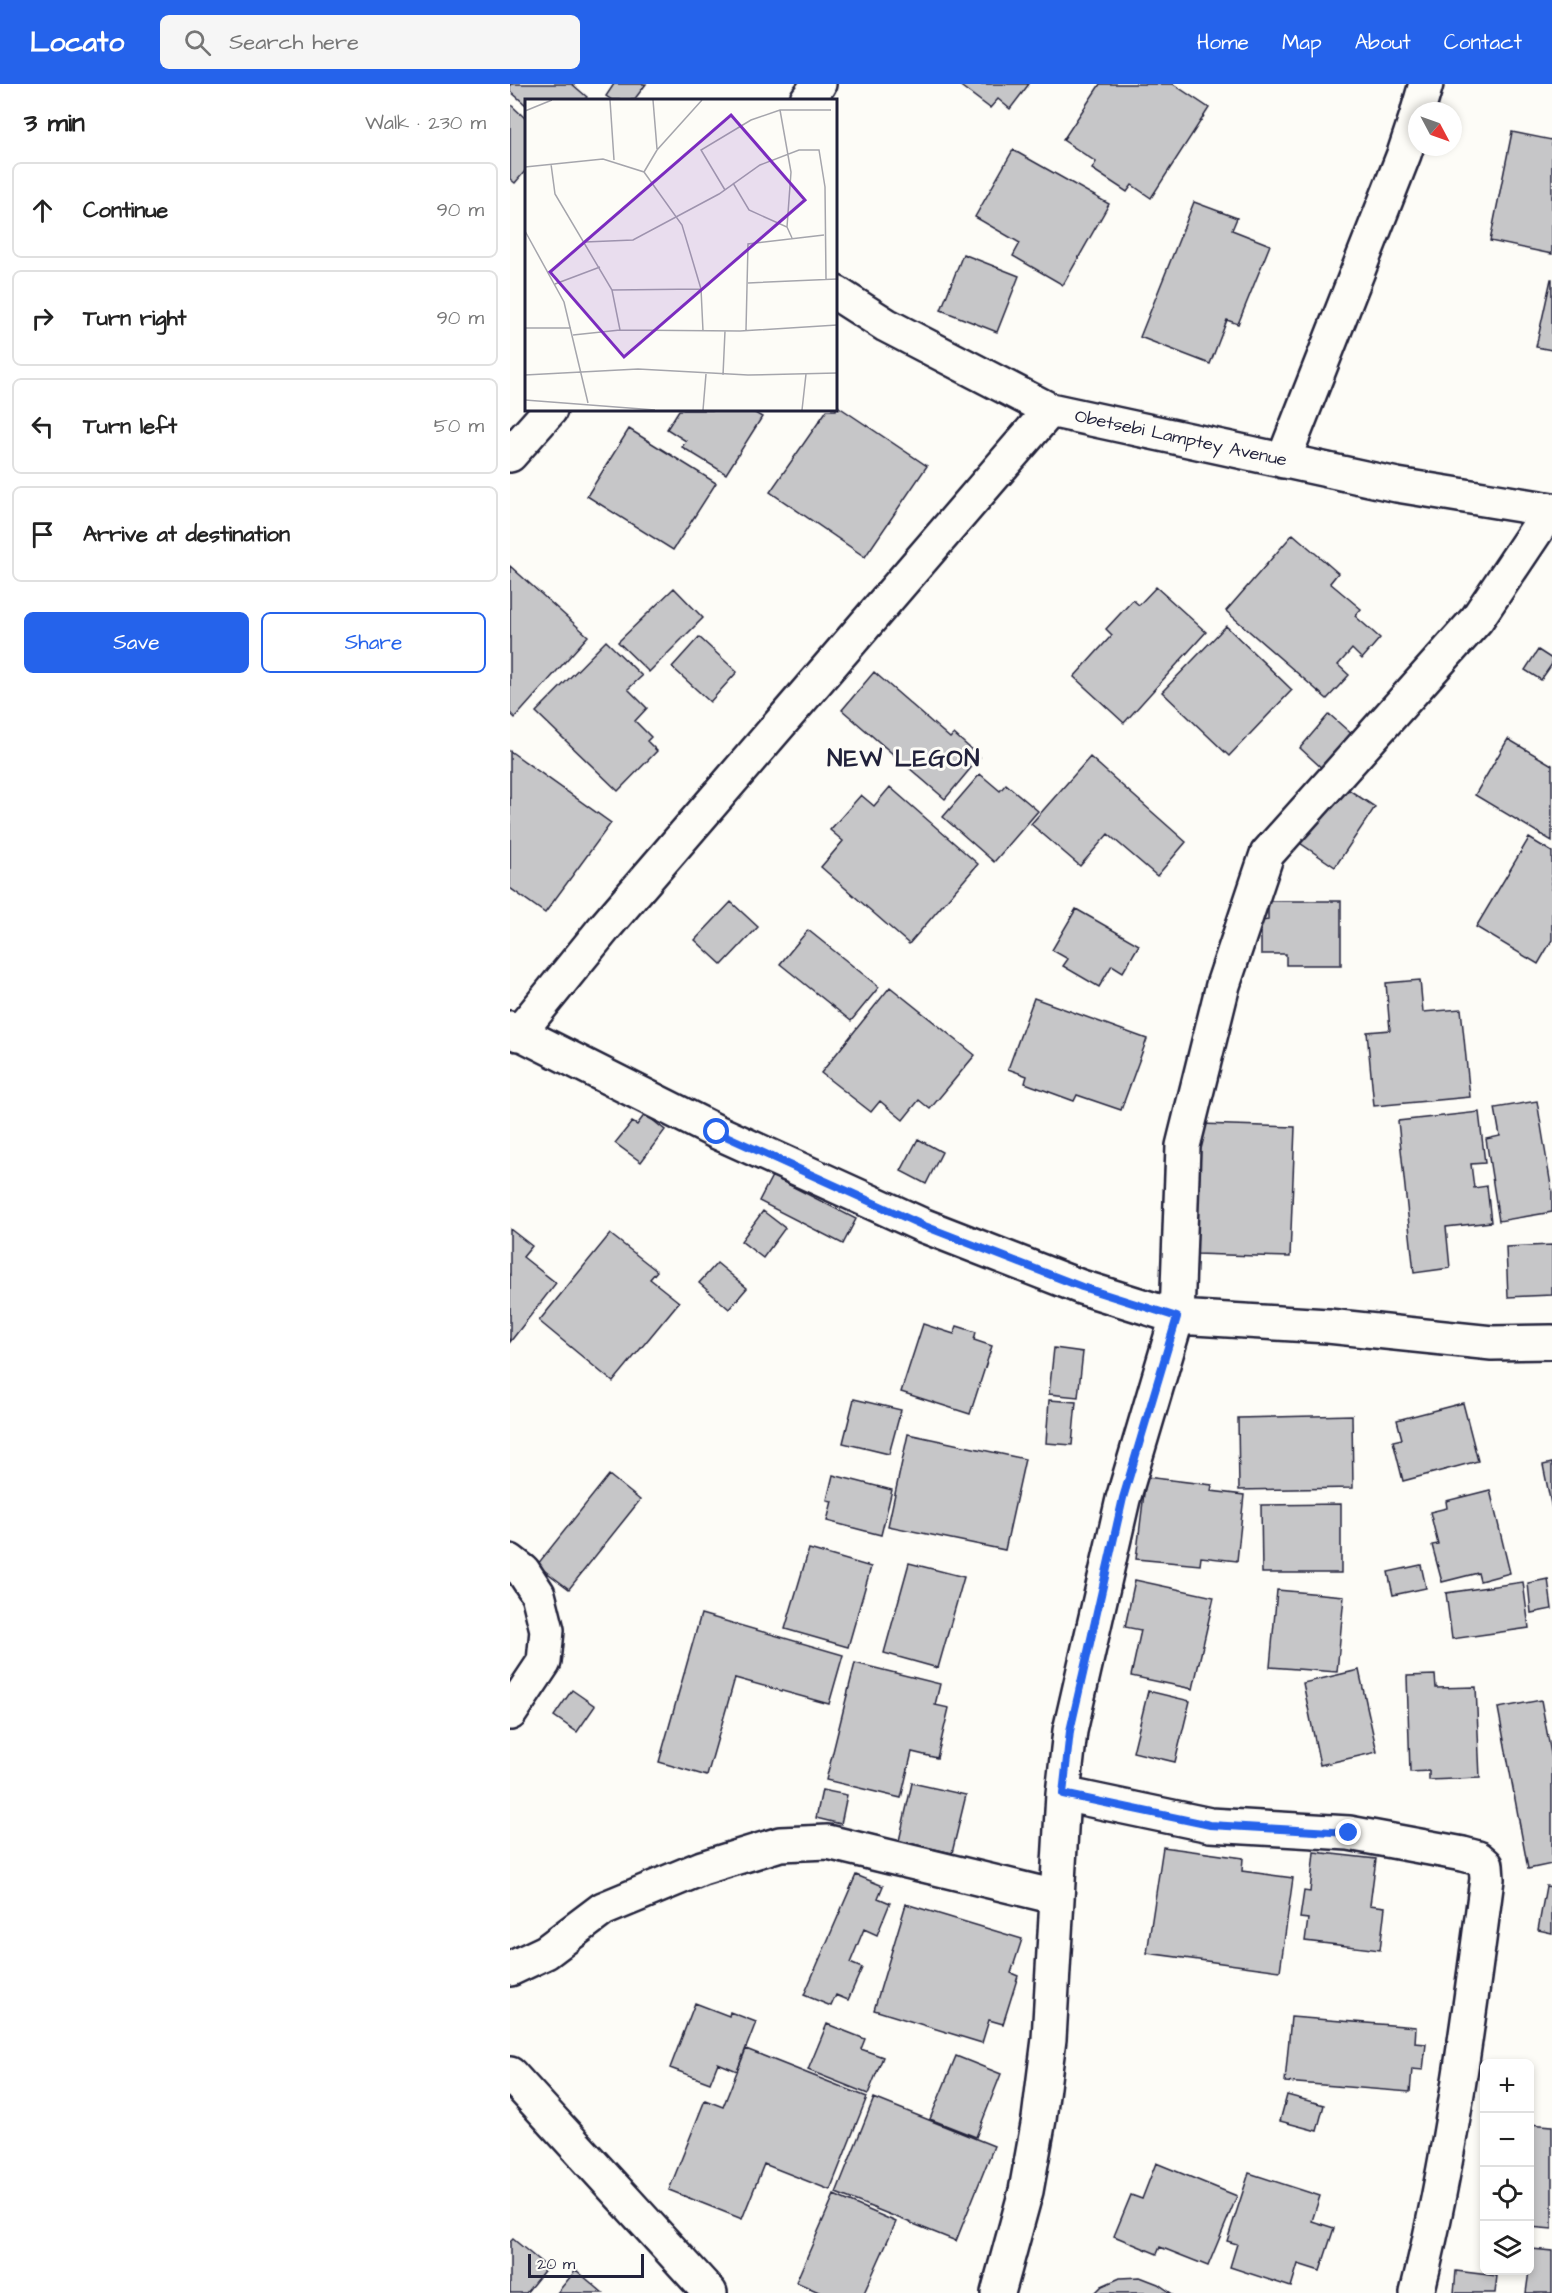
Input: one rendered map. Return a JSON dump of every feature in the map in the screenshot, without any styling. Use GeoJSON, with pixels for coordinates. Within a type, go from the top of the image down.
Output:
{"type":"FeatureCollection","features":[{"type":"Feature","properties":{"kind":"street"},"geometry":{"type":"LineString","coordinates":[[808,99],[819,84]]}},
{"type":"Feature","properties":{"kind":"street"},"geometry":{"type":"LineString","coordinates":[[1421,102],[1426,84]]}},
{"type":"Feature","properties":{"kind":"street"},"geometry":{"type":"LineString","coordinates":[[1283,461],[1408,142]]}},
{"type":"Feature","properties":{"kind":"street","name":"Obetsebi Lamptey Avenue"},"geometry":{"type":"LineString","coordinates":[[837,294],[886,325],[1050,410],[1397,485],[1551,510]]}},
{"type":"Feature","properties":{"kind":"street"},"geometry":{"type":"LineString","coordinates":[[1050,410],[514,1031],[717,1132],[922,1225],[1082,1287],[1177,1317],[1328,1326],[1492,1342],[1552,1342]]}},
{"type":"Feature","properties":{"kind":"street"},"geometry":{"type":"LineString","coordinates":[[510,455],[549,411]]}},
{"type":"Feature","properties":{"kind":"street"},"geometry":{"type":"LineString","coordinates":[[998,2293],[1026,2191],[1039,2119],[1049,2039],[1063,1794],[1070,1731],[1123,1498],[1177,1317],[1184,1146],[1222,985],[1267,854],[1477,619],[1551,510]]}},
{"type":"Feature","properties":{"kind":"street"},"geometry":{"type":"LineString","coordinates":[[510,1562],[522,1571],[538,1594],[547,1630],[544,1662],[510,1713]]}},
{"type":"Feature","properties":{"kind":"street"},"geometry":{"type":"LineString","coordinates":[[1063,1794],[1210,1825],[1349,1833],[1464,1854],[1478,1858],[1486,1865],[1487,1879],[1469,2016],[1433,2229],[1417,2293]]}},
{"type":"Feature","properties":{"kind":"street"},"geometry":{"type":"LineString","coordinates":[[510,1969],[546,1952],[603,1909],[702,1868],[780,1844],[828,1842],[1056,1897]]}},
{"type":"Feature","properties":{"kind":"street"},"geometry":{"type":"LineString","coordinates":[[510,2074],[710,2293]]}},
{"type":"Feature","properties":{"kind":"building"},"geometry":{"type":"Polygon","coordinates":[[[510,84],[572,84],[587,97],[585,99],[525,99],[525,104],[510,91],[510,84]]]}},
{"type":"Feature","properties":{"kind":"building"},"geometry":{"type":"Polygon","coordinates":[[[614,84],[646,84],[635,99],[610,99],[606,96],[614,84]]]}},
{"type":"Feature","properties":{"kind":"building"},"geometry":{"type":"Polygon","coordinates":[[[958,84],[1029,84],[1010,109],[998,99],[990,108],[958,84]]]}},
{"type":"Feature","properties":{"kind":"building"},"geometry":{"type":"Polygon","coordinates":[[[1100,84],[1173,84],[1209,108],[1151,198],[1132,185],[1127,192],[1092,169],[1096,162],[1063,140],[1100,84]]]}},
{"type":"Feature","properties":{"kind":"building"},"geometry":{"type":"Polygon","coordinates":[[[510,104],[525,118],[525,171],[515,183],[510,179],[510,104]]]}},
{"type":"Feature","properties":{"kind":"building"},"geometry":{"type":"Polygon","coordinates":[[[1512,132],[1552,140],[1552,254],[1490,241],[1512,132]]]}},
{"type":"Feature","properties":{"kind":"building"},"geometry":{"type":"Polygon","coordinates":[[[1013,150],[1109,204],[1063,285],[1013,256],[1020,243],[975,217],[1013,150]]]}},
{"type":"Feature","properties":{"kind":"building"},"geometry":{"type":"Polygon","coordinates":[[[1194,202],[1237,218],[1232,230],[1270,245],[1238,324],[1227,320],[1210,364],[1140,337],[1194,202]]]}},
{"type":"Feature","properties":{"kind":"building"},"geometry":{"type":"Polygon","coordinates":[[[963,254],[1019,276],[997,332],[941,310],[963,254]]]}},
{"type":"Feature","properties":{"kind":"building"},"geometry":{"type":"Polygon","coordinates":[[[1552,279],[1552,350],[1536,347],[1552,279]]]}},
{"type":"Feature","properties":{"kind":"building"},"geometry":{"type":"Polygon","coordinates":[[[837,406],[927,466],[865,557],[770,492],[826,411],[837,411],[837,406]]]}},
{"type":"Feature","properties":{"kind":"building"},"geometry":{"type":"Polygon","coordinates":[[[678,411],[752,411],[762,417],[726,474],[682,447],[686,441],[667,429],[678,411]]]}},
{"type":"Feature","properties":{"kind":"building"},"geometry":{"type":"Polygon","coordinates":[[[629,429],[716,483],[673,550],[587,496],[629,429]]]}},
{"type":"Feature","properties":{"kind":"building"},"geometry":{"type":"Polygon","coordinates":[[[1293,534],[1338,573],[1330,583],[1361,609],[1355,616],[1380,638],[1362,659],[1352,649],[1338,665],[1349,675],[1327,699],[1226,611],[1293,534]]]}},
{"type":"Feature","properties":{"kind":"building"},"geometry":{"type":"Polygon","coordinates":[[[510,566],[588,636],[515,718],[510,713],[510,566]]]}},
{"type":"Feature","properties":{"kind":"building"},"geometry":{"type":"Polygon","coordinates":[[[1156,587],[1206,632],[1124,723],[1074,677],[1112,635],[1106,629],[1133,600],[1139,605],[1156,587]]]}},
{"type":"Feature","properties":{"kind":"building"},"geometry":{"type":"Polygon","coordinates":[[[674,588],[703,618],[649,672],[618,642],[674,588]]]}},
{"type":"Feature","properties":{"kind":"building"},"geometry":{"type":"Polygon","coordinates":[[[1226,626],[1292,690],[1229,756],[1162,692],[1226,626]]]}},
{"type":"Feature","properties":{"kind":"building"},"geometry":{"type":"Polygon","coordinates":[[[699,637],[737,672],[710,702],[672,667],[699,637]]]}},
{"type":"Feature","properties":{"kind":"building"},"geometry":{"type":"Polygon","coordinates":[[[606,641],[642,676],[628,689],[647,708],[635,721],[651,737],[647,741],[657,751],[618,791],[536,712],[606,641]]]}},
{"type":"Feature","properties":{"kind":"building"},"geometry":{"type":"Polygon","coordinates":[[[1538,650],[1552,659],[1552,664],[1541,680],[1525,670],[1538,650]]]}},
{"type":"Feature","properties":{"kind":"building"},"geometry":{"type":"Polygon","coordinates":[[[874,672],[950,738],[954,734],[980,757],[945,799],[842,710],[874,672]]]}},
{"type":"Feature","properties":{"kind":"building"},"geometry":{"type":"Polygon","coordinates":[[[1329,714],[1355,737],[1325,771],[1300,748],[1329,714]]]}},
{"type":"Feature","properties":{"kind":"building"},"geometry":{"type":"Polygon","coordinates":[[[1508,739],[1552,765],[1552,841],[1475,795],[1508,739]]]}},
{"type":"Feature","properties":{"kind":"building"},"geometry":{"type":"Polygon","coordinates":[[[510,751],[611,823],[545,913],[510,888],[510,751]]]}},
{"type":"Feature","properties":{"kind":"building"},"geometry":{"type":"Polygon","coordinates":[[[1090,757],[1186,842],[1157,876],[1108,834],[1080,866],[1031,824],[1090,757]]]}},
{"type":"Feature","properties":{"kind":"building"},"geometry":{"type":"Polygon","coordinates":[[[980,774],[1000,791],[1006,784],[1038,811],[994,862],[943,817],[980,774]]]}},
{"type":"Feature","properties":{"kind":"building"},"geometry":{"type":"Polygon","coordinates":[[[1337,782],[1375,807],[1335,867],[1297,841],[1337,782]]]}},
{"type":"Feature","properties":{"kind":"building"},"geometry":{"type":"Polygon","coordinates":[[[890,787],[978,864],[909,944],[821,867],[843,841],[830,830],[861,795],[874,806],[890,787]]]}},
{"type":"Feature","properties":{"kind":"building"},"geometry":{"type":"Polygon","coordinates":[[[1529,838],[1552,852],[1552,940],[1538,964],[1476,927],[1529,838]]]}},
{"type":"Feature","properties":{"kind":"building"},"geometry":{"type":"Polygon","coordinates":[[[1268,901],[1341,901],[1341,965],[1286,965],[1286,954],[1261,954],[1261,921],[1268,920],[1268,901]]]}},
{"type":"Feature","properties":{"kind":"building"},"geometry":{"type":"Polygon","coordinates":[[[731,902],[758,927],[722,965],[695,940],[731,902]]]}},
{"type":"Feature","properties":{"kind":"building"},"geometry":{"type":"Polygon","coordinates":[[[1076,909],[1139,945],[1123,972],[1112,965],[1099,987],[1063,966],[1068,959],[1052,950],[1076,909]]]}},
{"type":"Feature","properties":{"kind":"building"},"geometry":{"type":"Polygon","coordinates":[[[808,930],[879,987],[851,1021],[780,964],[808,930]]]}},
{"type":"Feature","properties":{"kind":"building"},"geometry":{"type":"Polygon","coordinates":[[[1420,980],[1423,1012],[1461,1009],[1470,1097],[1374,1106],[1367,1032],[1390,1030],[1386,983],[1420,980]]]}},
{"type":"Feature","properties":{"kind":"building"},"geometry":{"type":"Polygon","coordinates":[[[890,987],[975,1055],[930,1109],[919,1100],[903,1120],[880,1101],[871,1112],[821,1073],[890,987]]]}},
{"type":"Feature","properties":{"kind":"building"},"geometry":{"type":"Polygon","coordinates":[[[1034,998],[1147,1039],[1121,1110],[1077,1095],[1074,1101],[1025,1083],[1027,1076],[1008,1069],[1034,998]]]}},
{"type":"Feature","properties":{"kind":"building"},"geometry":{"type":"Polygon","coordinates":[[[1537,1101],[1552,1192],[1552,1212],[1499,1221],[1486,1139],[1500,1136],[1495,1108],[1537,1101]]]}},
{"type":"Feature","properties":{"kind":"building"},"geometry":{"type":"Polygon","coordinates":[[[1479,1112],[1485,1163],[1471,1164],[1474,1188],[1487,1186],[1491,1222],[1446,1227],[1450,1268],[1414,1273],[1398,1121],[1479,1112]]]}},
{"type":"Feature","properties":{"kind":"building"},"geometry":{"type":"Polygon","coordinates":[[[645,1114],[665,1130],[641,1162],[615,1143],[632,1122],[637,1125],[645,1114]]]}},
{"type":"Feature","properties":{"kind":"building"},"geometry":{"type":"Polygon","coordinates":[[[1200,1124],[1295,1127],[1290,1257],[1196,1254],[1200,1124]]]}},
{"type":"Feature","properties":{"kind":"building"},"geometry":{"type":"Polygon","coordinates":[[[918,1139],[942,1152],[926,1184],[901,1171],[918,1139]]]}},
{"type":"Feature","properties":{"kind":"building"},"geometry":{"type":"Polygon","coordinates":[[[772,1176],[856,1219],[843,1244],[759,1201],[772,1176]]]}},
{"type":"Feature","properties":{"kind":"building"},"geometry":{"type":"Polygon","coordinates":[[[763,1211],[785,1228],[763,1258],[741,1241],[763,1211]]]}},
{"type":"Feature","properties":{"kind":"building"},"geometry":{"type":"Polygon","coordinates":[[[510,1229],[532,1246],[523,1257],[556,1283],[510,1342],[510,1229]]]}},
{"type":"Feature","properties":{"kind":"building"},"geometry":{"type":"Polygon","coordinates":[[[610,1234],[657,1271],[650,1279],[679,1302],[613,1382],[539,1321],[610,1234]]]}},
{"type":"Feature","properties":{"kind":"building"},"geometry":{"type":"Polygon","coordinates":[[[1552,1245],[1552,1295],[1508,1297],[1506,1247],[1552,1245]]]}},
{"type":"Feature","properties":{"kind":"building"},"geometry":{"type":"Polygon","coordinates":[[[717,1263],[747,1288],[729,1309],[699,1283],[717,1263]]]}},
{"type":"Feature","properties":{"kind":"building"},"geometry":{"type":"Polygon","coordinates":[[[923,1324],[954,1334],[957,1326],[976,1332],[974,1340],[992,1346],[970,1414],[901,1392],[923,1324]]]}},
{"type":"Feature","properties":{"kind":"building"},"geometry":{"type":"Polygon","coordinates":[[[1054,1348],[1083,1352],[1078,1397],[1049,1394],[1054,1348]]]}},
{"type":"Feature","properties":{"kind":"building"},"geometry":{"type":"Polygon","coordinates":[[[854,1399],[901,1410],[889,1454],[843,1443],[854,1399]]]}},
{"type":"Feature","properties":{"kind":"building"},"geometry":{"type":"Polygon","coordinates":[[[1049,1400],[1076,1402],[1072,1445],[1046,1443],[1049,1400]]]}},
{"type":"Feature","properties":{"kind":"building"},"geometry":{"type":"Polygon","coordinates":[[[1463,1403],[1478,1461],[1403,1481],[1393,1441],[1402,1439],[1397,1420],[1463,1403]]]}},
{"type":"Feature","properties":{"kind":"building"},"geometry":{"type":"Polygon","coordinates":[[[1352,1415],[1353,1488],[1239,1490],[1238,1418],[1352,1415]]]}},
{"type":"Feature","properties":{"kind":"building"},"geometry":{"type":"Polygon","coordinates":[[[908,1434],[1025,1459],[1005,1550],[888,1526],[908,1434]]]}},
{"type":"Feature","properties":{"kind":"building"},"geometry":{"type":"Polygon","coordinates":[[[1552,1463],[1552,1509],[1543,1465],[1552,1463]]]}},
{"type":"Feature","properties":{"kind":"building"},"geometry":{"type":"Polygon","coordinates":[[[609,1475],[640,1500],[569,1589],[537,1565],[609,1475]]]}},
{"type":"Feature","properties":{"kind":"building"},"geometry":{"type":"Polygon","coordinates":[[[833,1475],[892,1490],[881,1535],[827,1521],[832,1501],[827,1500],[833,1475]]]}},
{"type":"Feature","properties":{"kind":"building"},"geometry":{"type":"Polygon","coordinates":[[[1146,1477],[1212,1485],[1211,1491],[1244,1495],[1237,1561],[1201,1557],[1200,1565],[1136,1559],[1146,1477]]]}},
{"type":"Feature","properties":{"kind":"building"},"geometry":{"type":"Polygon","coordinates":[[[1490,1490],[1510,1573],[1480,1581],[1478,1573],[1442,1582],[1432,1545],[1438,1544],[1430,1512],[1447,1508],[1446,1501],[1490,1490]]]}},
{"type":"Feature","properties":{"kind":"building"},"geometry":{"type":"Polygon","coordinates":[[[1341,1504],[1341,1573],[1262,1573],[1261,1505],[1341,1504]]]}},
{"type":"Feature","properties":{"kind":"building"},"geometry":{"type":"Polygon","coordinates":[[[809,1549],[871,1567],[848,1647],[785,1629],[809,1549]]]}},
{"type":"Feature","properties":{"kind":"building"},"geometry":{"type":"Polygon","coordinates":[[[909,1563],[964,1577],[938,1668],[884,1653],[909,1563]]]}},
{"type":"Feature","properties":{"kind":"building"},"geometry":{"type":"Polygon","coordinates":[[[1421,1565],[1426,1588],[1393,1595],[1388,1572],[1421,1565]]]}},
{"type":"Feature","properties":{"kind":"building"},"geometry":{"type":"Polygon","coordinates":[[[1548,1579],[1552,1609],[1531,1613],[1528,1583],[1548,1579]]]}},
{"type":"Feature","properties":{"kind":"building"},"geometry":{"type":"Polygon","coordinates":[[[1135,1580],[1214,1597],[1193,1689],[1131,1676],[1141,1630],[1125,1627],[1135,1580]]]}},
{"type":"Feature","properties":{"kind":"building"},"geometry":{"type":"Polygon","coordinates":[[[1523,1582],[1529,1628],[1452,1639],[1446,1593],[1523,1582]]]}},
{"type":"Feature","properties":{"kind":"building"},"geometry":{"type":"Polygon","coordinates":[[[1277,1590],[1344,1596],[1337,1672],[1270,1667],[1277,1590]]]}},
{"type":"Feature","properties":{"kind":"building"},"geometry":{"type":"Polygon","coordinates":[[[701,1614],[843,1655],[829,1704],[735,1678],[707,1776],[659,1762],[701,1614]]]}},
{"type":"Feature","properties":{"kind":"building"},"geometry":{"type":"Polygon","coordinates":[[[855,1663],[940,1684],[935,1705],[949,1708],[937,1758],[912,1752],[901,1798],[826,1780],[855,1663]]]}},
{"type":"Feature","properties":{"kind":"building"},"geometry":{"type":"Polygon","coordinates":[[[1359,1670],[1377,1752],[1320,1765],[1303,1683],[1359,1670]]]}},
{"type":"Feature","properties":{"kind":"building"},"geometry":{"type":"Polygon","coordinates":[[[1435,1675],[1436,1688],[1476,1687],[1480,1778],[1429,1780],[1429,1771],[1410,1772],[1407,1676],[1435,1675]]]}},
{"type":"Feature","properties":{"kind":"building"},"geometry":{"type":"Polygon","coordinates":[[[572,1690],[595,1706],[577,1732],[554,1716],[572,1690]]]}},
{"type":"Feature","properties":{"kind":"building"},"geometry":{"type":"Polygon","coordinates":[[[1148,1691],[1190,1701],[1175,1762],[1133,1752],[1148,1691]]]}},
{"type":"Feature","properties":{"kind":"building"},"geometry":{"type":"Polygon","coordinates":[[[1541,1700],[1552,1759],[1552,1864],[1528,1869],[1498,1708],[1541,1700]]]}},
{"type":"Feature","properties":{"kind":"building"},"geometry":{"type":"Polygon","coordinates":[[[912,1783],[966,1795],[952,1853],[899,1841],[912,1783]]]}},
{"type":"Feature","properties":{"kind":"building"},"geometry":{"type":"Polygon","coordinates":[[[822,1790],[847,1795],[841,1824],[816,1818],[822,1790]]]}},
{"type":"Feature","properties":{"kind":"building"},"geometry":{"type":"Polygon","coordinates":[[[1163,1847],[1243,1858],[1242,1871],[1293,1878],[1280,1971],[1147,1953],[1163,1847]]]}},
{"type":"Feature","properties":{"kind":"building"},"geometry":{"type":"Polygon","coordinates":[[[1314,1852],[1376,1859],[1370,1905],[1385,1907],[1380,1950],[1305,1941],[1308,1919],[1300,1918],[1304,1891],[1310,1892],[1314,1852]]]}},
{"type":"Feature","properties":{"kind":"building"},"geometry":{"type":"Polygon","coordinates":[[[856,1875],[883,1886],[878,1898],[890,1903],[877,1935],[864,1929],[850,1963],[862,1968],[848,2000],[836,1995],[831,2006],[804,1995],[856,1875]]]}},
{"type":"Feature","properties":{"kind":"building"},"geometry":{"type":"Polygon","coordinates":[[[1546,1886],[1552,1887],[1552,1933],[1538,1930],[1546,1886]]]}},
{"type":"Feature","properties":{"kind":"building"},"geometry":{"type":"Polygon","coordinates":[[[906,1904],[1022,1939],[1011,1973],[1018,1976],[1003,2024],[989,2020],[982,2043],[874,2010],[906,1904]]]}},
{"type":"Feature","properties":{"kind":"building"},"geometry":{"type":"Polygon","coordinates":[[[695,2003],[729,2016],[730,2012],[756,2022],[737,2071],[718,2063],[710,2083],[670,2068],[695,2003]]]}},
{"type":"Feature","properties":{"kind":"building"},"geometry":{"type":"Polygon","coordinates":[[[1291,2017],[1416,2027],[1415,2043],[1426,2044],[1423,2070],[1412,2069],[1410,2092],[1285,2082],[1291,2017]]]}},
{"type":"Feature","properties":{"kind":"building"},"geometry":{"type":"Polygon","coordinates":[[[827,2024],[865,2039],[861,2049],[883,2057],[868,2094],[808,2070],[827,2024]]]}},
{"type":"Feature","properties":{"kind":"building"},"geometry":{"type":"Polygon","coordinates":[[[746,2049],[867,2097],[830,2190],[764,2164],[742,2219],[669,2190],[705,2100],[723,2107],[746,2049]]]}},
{"type":"Feature","properties":{"kind":"building"},"geometry":{"type":"Polygon","coordinates":[[[956,2056],[1001,2074],[976,2137],[930,2119],[956,2056]]]}},
{"type":"Feature","properties":{"kind":"building"},"geometry":{"type":"Polygon","coordinates":[[[1287,2095],[1324,2105],[1317,2131],[1280,2121],[1287,2095]]]}},
{"type":"Feature","properties":{"kind":"building"},"geometry":{"type":"Polygon","coordinates":[[[874,2098],[994,2146],[956,2241],[836,2193],[874,2098]]]}},
{"type":"Feature","properties":{"kind":"building"},"geometry":{"type":"Polygon","coordinates":[[[1534,2124],[1552,2126],[1552,2229],[1534,2227],[1534,2124]]]}},
{"type":"Feature","properties":{"kind":"building"},"geometry":{"type":"Polygon","coordinates":[[[1156,2163],[1237,2196],[1208,2266],[1160,2247],[1157,2254],[1114,2236],[1131,2195],[1142,2199],[1156,2163]]]}},
{"type":"Feature","properties":{"kind":"building"},"geometry":{"type":"Polygon","coordinates":[[[1249,2173],[1320,2196],[1312,2221],[1334,2228],[1320,2271],[1298,2264],[1291,2287],[1230,2267],[1237,2244],[1227,2241],[1249,2173]]]}},
{"type":"Feature","properties":{"kind":"building"},"geometry":{"type":"Polygon","coordinates":[[[834,2195],[896,2222],[864,2293],[821,2293],[796,2282],[834,2195]]]}},
{"type":"Feature","properties":{"kind":"building"},"geometry":{"type":"Polygon","coordinates":[[[513,2239],[547,2267],[526,2293],[510,2293],[510,2242],[513,2239]]]}},
{"type":"Feature","properties":{"kind":"building"},"geometry":{"type":"Polygon","coordinates":[[[1534,2249],[1552,2251],[1552,2293],[1526,2293],[1528,2275],[1534,2275],[1534,2249]]]}},
{"type":"Feature","properties":{"kind":"building"},"geometry":{"type":"Polygon","coordinates":[[[576,2270],[603,2293],[557,2293],[576,2270]]]}},
{"type":"Feature","properties":{"kind":"building"},"geometry":{"type":"Polygon","coordinates":[[[1456,2271],[1497,2276],[1495,2293],[1454,2293],[1456,2271]]]}},
{"type":"Feature","properties":{"kind":"building"},"geometry":{"type":"Polygon","coordinates":[[[1140,2277],[1158,2284],[1171,2293],[1095,2293],[1102,2286],[1120,2278],[1140,2277]]]}},
{"type":"Feature","properties":{"kind":"district","name":"NEW LEGON"},"geometry":{"type":"Point","coordinates":[904,759]}},
{"type":"Feature","properties":{"kind":"route"},"geometry":{"type":"LineString","coordinates":[[717,1132],[922,1225],[1082,1287],[1177,1317],[1123,1498],[1070,1731],[1063,1794],[1210,1825],[1349,1833]]}}]}
